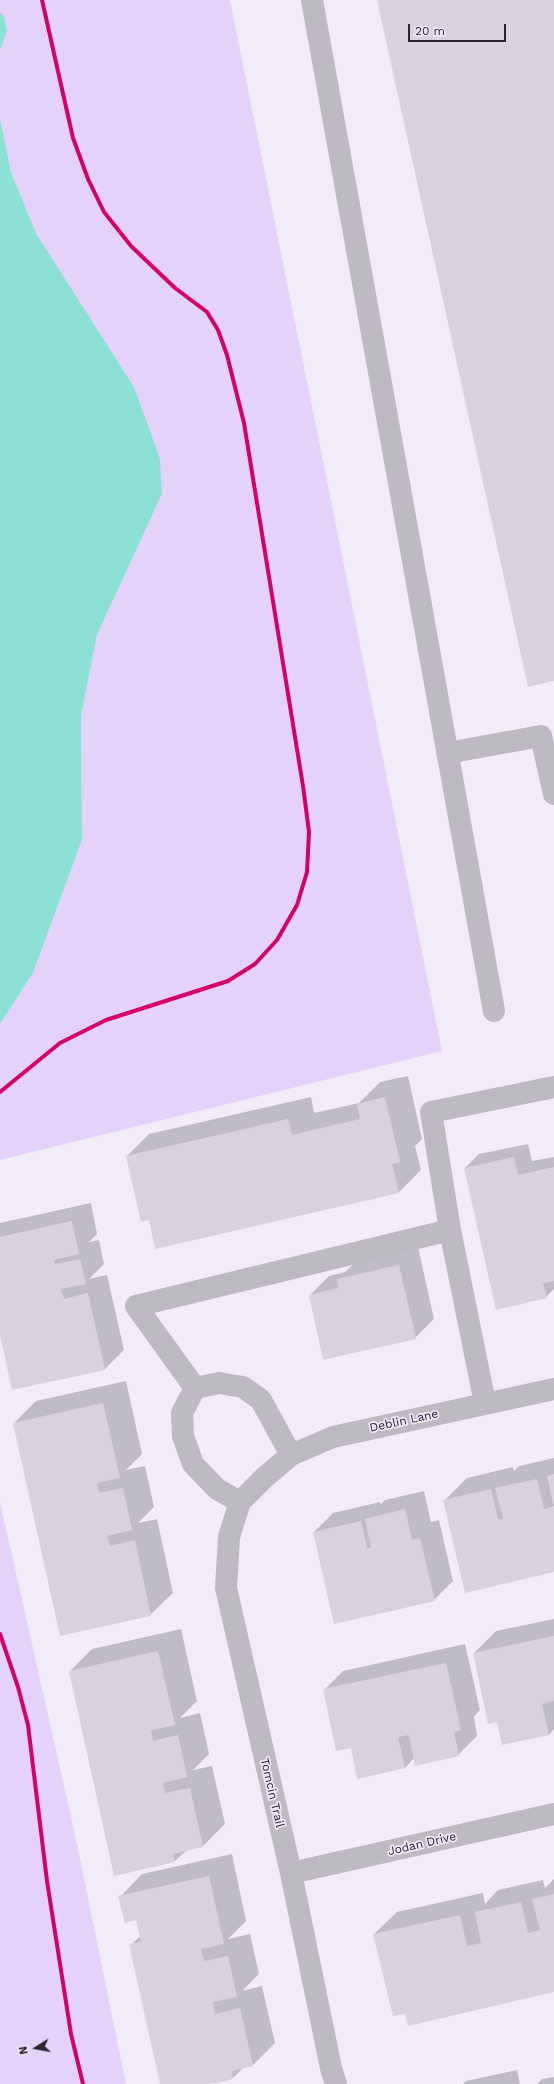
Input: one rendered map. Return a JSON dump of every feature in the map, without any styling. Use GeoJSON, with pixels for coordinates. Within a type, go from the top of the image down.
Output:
{"type":"FeatureCollection","features":[{"type":"Feature","properties":{"kind":"street"},"geometry":{"type":"LineString","coordinates":[[312,0],[494,1011]]}},
{"type":"Feature","properties":{"kind":"street"},"geometry":{"type":"LineString","coordinates":[[447,753],[541,736],[554,794]]}},
{"type":"Feature","properties":{"kind":"street"},"geometry":{"type":"LineString","coordinates":[[485,1403],[450,1230],[431,1112],[554,1087]]}},
{"type":"Feature","properties":{"kind":"street"},"geometry":{"type":"LineString","coordinates":[[195,1388],[136,1306],[450,1230]]}},
{"type":"Feature","properties":{"kind":"street"},"geometry":{"type":"LineString","coordinates":[[195,1388],[219,1383],[244,1387],[261,1400],[291,1455]]}},
{"type":"Feature","properties":{"kind":"street"},"geometry":{"type":"LineString","coordinates":[[195,1388],[182,1413],[183,1436],[193,1464],[217,1489],[240,1502]]}},
{"type":"Feature","properties":{"kind":"street","name":"Deblin Lane"},"geometry":{"type":"LineString","coordinates":[[265,1477],[291,1455],[333,1437],[554,1389]]}},
{"type":"Feature","properties":{"kind":"street","name":"Tomcin Trail"},"geometry":{"type":"LineString","coordinates":[[265,1477],[240,1502],[229,1537],[226,1588],[290,1873],[331,2068],[336,2084]]}},
{"type":"Feature","properties":{"kind":"street","name":"Jodan Drive"},"geometry":{"type":"LineString","coordinates":[[290,1873],[554,1814]]}},
{"type":"Feature","properties":{"kind":"shaded area"},"geometry":{"type":"Polygon","coordinates":[[[0,0],[230,0],[442,1051],[0,1160],[0,1024],[33,973],[82,840],[81,716],[97,635],[162,494],[134,387],[36,233],[11,172],[0,118],[0,51],[7,31],[4,16],[0,13],[0,0]]]}},
{"type":"Feature","properties":{"kind":"shaded area"},"geometry":{"type":"Polygon","coordinates":[[[0,13],[4,16],[7,31],[0,51],[0,13]]]}},
{"type":"Feature","properties":{"kind":"shaded area"},"geometry":{"type":"Polygon","coordinates":[[[0,118],[11,172],[36,233],[134,387],[160,459],[162,494],[97,635],[81,716],[82,840],[33,973],[0,1024],[0,118]]]}},
{"type":"Feature","properties":{"kind":"shaded area"},"geometry":{"type":"Polygon","coordinates":[[[0,1502],[76,1839],[126,2084],[0,2084],[0,1502]]]}},
{"type":"Feature","properties":{"kind":"building"},"geometry":{"type":"Polygon","coordinates":[[[377,0],[554,0],[554,681],[528,687],[377,0]]]}},
{"type":"Feature","properties":{"kind":"building"},"geometry":{"type":"Polygon","coordinates":[[[385,1097],[400,1162],[392,1164],[399,1193],[155,1249],[149,1220],[141,1222],[126,1156],[288,1119],[292,1135],[360,1119],[357,1104],[385,1097]]]}},
{"type":"Feature","properties":{"kind":"building"},"geometry":{"type":"Polygon","coordinates":[[[514,1157],[518,1175],[554,1167],[554,1281],[543,1283],[547,1298],[496,1310],[464,1168],[514,1157]]]}},
{"type":"Feature","properties":{"kind":"building"},"geometry":{"type":"Polygon","coordinates":[[[72,1221],[79,1254],[54,1260],[55,1264],[80,1259],[86,1284],[61,1289],[64,1299],[88,1293],[105,1370],[12,1390],[0,1335],[0,1237],[72,1221]]]}},
{"type":"Feature","properties":{"kind":"building"},"geometry":{"type":"Polygon","coordinates":[[[399,1265],[416,1339],[323,1360],[309,1295],[338,1288],[337,1279],[399,1265]]]}},
{"type":"Feature","properties":{"kind":"building"},"geometry":{"type":"Polygon","coordinates":[[[103,1403],[120,1478],[97,1483],[99,1493],[123,1488],[132,1530],[107,1536],[110,1546],[135,1540],[151,1616],[60,1636],[13,1423],[103,1403]]]}},
{"type":"Feature","properties":{"kind":"building"},"geometry":{"type":"Polygon","coordinates":[[[554,1474],[554,1504],[553,1504],[547,1476],[554,1474]]]}},
{"type":"Feature","properties":{"kind":"building"},"geometry":{"type":"Polygon","coordinates":[[[537,1479],[544,1509],[554,1506],[554,1572],[465,1593],[443,1500],[491,1489],[498,1519],[503,1519],[495,1488],[537,1479]]]}},
{"type":"Feature","properties":{"kind":"building"},"geometry":{"type":"Polygon","coordinates":[[[405,1509],[412,1540],[420,1538],[435,1601],[334,1624],[313,1532],[361,1521],[367,1548],[371,1547],[365,1519],[405,1509]]]}},
{"type":"Feature","properties":{"kind":"building"},"geometry":{"type":"Polygon","coordinates":[[[554,1636],[554,1701],[542,1704],[549,1735],[502,1745],[497,1722],[488,1724],[473,1653],[554,1636]]]}},
{"type":"Feature","properties":{"kind":"building"},"geometry":{"type":"Polygon","coordinates":[[[158,1651],[175,1725],[151,1730],[153,1741],[178,1735],[187,1777],[163,1783],[165,1793],[190,1788],[203,1847],[173,1854],[175,1862],[114,1876],[69,1671],[158,1651]]]}},
{"type":"Feature","properties":{"kind":"building"},"geometry":{"type":"Polygon","coordinates":[[[446,1663],[461,1730],[454,1732],[459,1756],[415,1766],[409,1735],[398,1737],[405,1768],[357,1779],[351,1748],[336,1751],[323,1689],[446,1663]]]}},
{"type":"Feature","properties":{"kind":"building"},"geometry":{"type":"Polygon","coordinates":[[[209,1876],[224,1944],[201,1949],[204,1961],[228,1956],[237,1997],[213,2002],[215,2014],[240,2008],[253,2066],[232,2071],[233,2079],[211,2084],[160,2084],[129,1944],[141,1942],[136,1920],[125,1923],[118,1896],[209,1876]]]}},
{"type":"Feature","properties":{"kind":"building"},"geometry":{"type":"Polygon","coordinates":[[[554,1894],[554,1992],[408,2026],[405,2014],[393,2016],[373,1934],[460,1915],[467,1946],[481,1943],[475,1912],[521,1902],[528,1933],[540,1930],[532,1899],[554,1894]]]}},
{"type":"Feature","properties":{"kind":"cycle path"},"geometry":{"type":"LineString","coordinates":[[0,1092],[60,1043],[106,1020],[228,981],[255,964],[277,940],[297,905],[307,872],[309,832],[303,786],[244,423],[227,355],[218,330],[207,312],[175,288],[131,246],[104,212],[88,179],[73,138],[42,0]]}},
{"type":"Feature","properties":{"kind":"cycle path"},"geometry":{"type":"LineString","coordinates":[[0,1634],[18,1687],[28,1725],[47,1881],[71,2034],[83,2084]]}}]}
